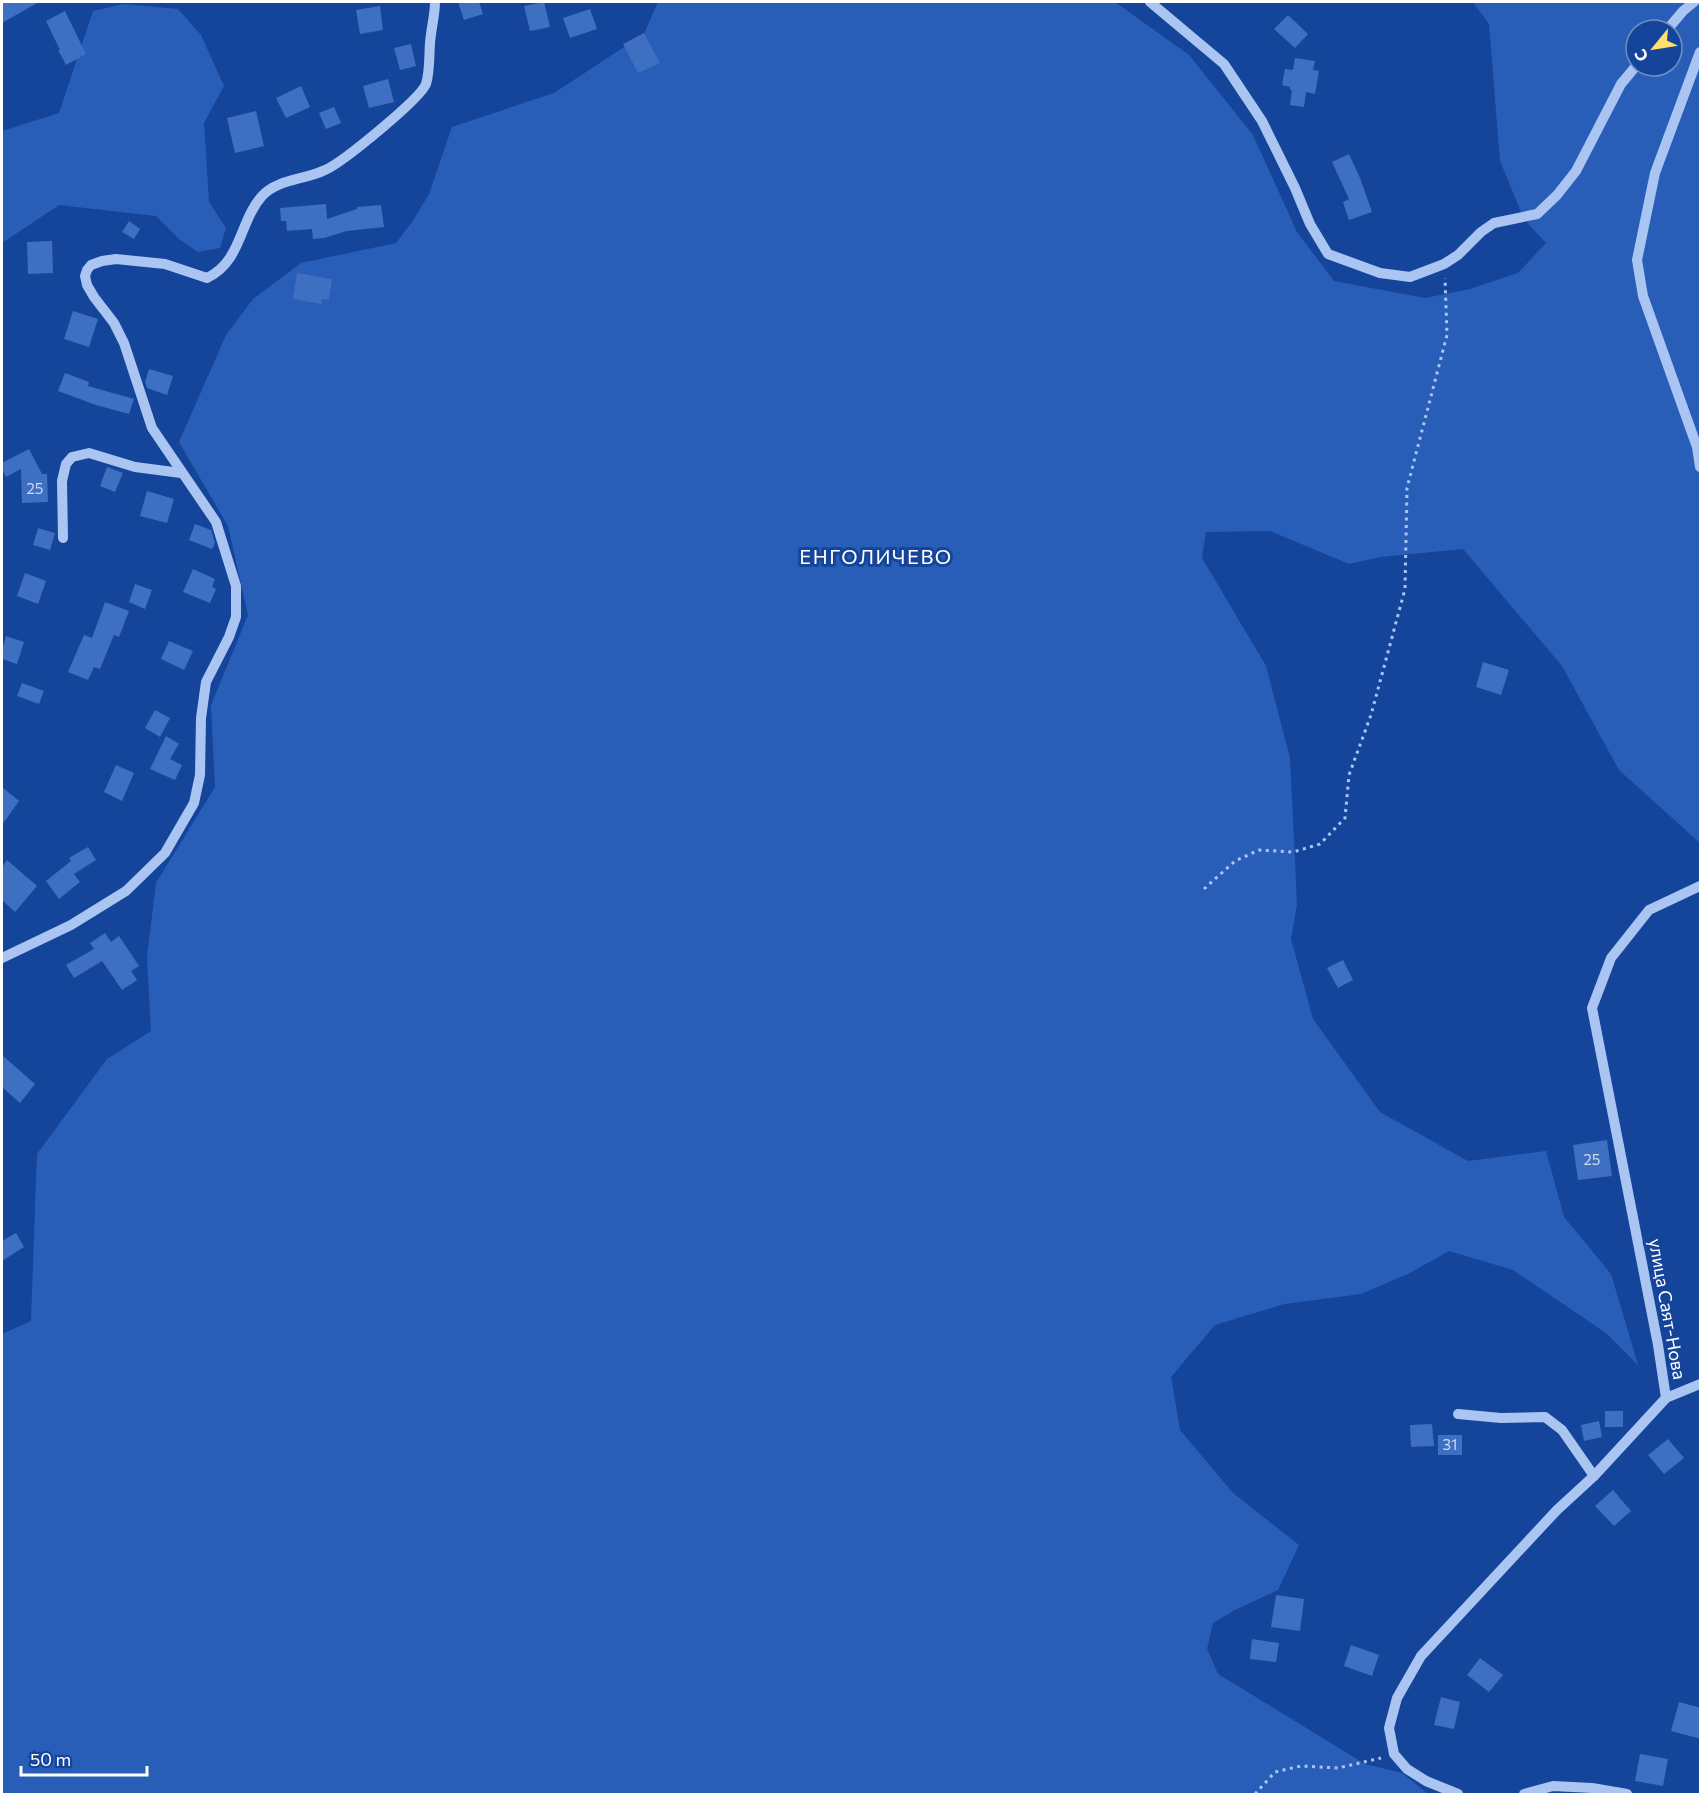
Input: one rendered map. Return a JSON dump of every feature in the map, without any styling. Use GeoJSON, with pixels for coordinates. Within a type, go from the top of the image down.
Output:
{"type":"FeatureCollection","features":[{"type":"Feature","properties":{"kind":"street"},"geometry":{"type":"LineString","coordinates":[[2,958],[71,925],[126,891],[165,853],[194,803],[200,775],[201,718],[206,682],[229,637],[236,617],[236,586],[216,522],[152,428],[124,343],[114,323],[87,285],[87,270],[91,265],[116,259],[165,264],[207,278],[217,273],[232,255],[253,209],[263,195],[279,184],[326,170],[342,160],[411,102],[425,85],[435,2]]}},
{"type":"Feature","properties":{"kind":"street"},"geometry":{"type":"LineString","coordinates":[[1150,2],[1224,64],[1262,121],[1310,224],[1328,254],[1380,273],[1410,277],[1444,264],[1458,255],[1481,232],[1494,223],[1537,214],[1557,195],[1576,171],[1626,78]]}},
{"type":"Feature","properties":{"kind":"street"},"geometry":{"type":"LineString","coordinates":[[1677,18],[1694,2]]}},
{"type":"Feature","properties":{"kind":"street"},"geometry":{"type":"LineString","coordinates":[[1701,51],[1655,173],[1636,260],[1643,296],[1697,447],[1701,467]]}},
{"type":"Feature","properties":{"kind":"street"},"geometry":{"type":"LineString","coordinates":[[63,538],[62,481],[66,464],[72,457],[89,453],[135,467],[181,473]]}},
{"type":"Feature","properties":{"kind":"street","name":"улица Саят-Нова"},"geometry":{"type":"LineString","coordinates":[[1394,1754],[1389,1728],[1397,1698],[1421,1656],[1557,1510],[1594,1476],[1666,1398],[1647,1288],[1592,1008],[1611,958],[1649,910],[1701,886]]}},
{"type":"Feature","properties":{"kind":"street"},"geometry":{"type":"LineString","coordinates":[[1666,1398],[1701,1384]]}},
{"type":"Feature","properties":{"kind":"street"},"geometry":{"type":"LineString","coordinates":[[1458,1414],[1501,1418],[1545,1417],[1562,1430],[1594,1476]]}},
{"type":"Feature","properties":{"kind":"street"},"geometry":{"type":"LineString","coordinates":[[1394,1754],[1407,1768],[1426,1781],[1458,1794]]}},
{"type":"Feature","properties":{"kind":"street"},"geometry":{"type":"LineString","coordinates":[[1524,1794],[1553,1786],[1592,1788],[1628,1794]]}},
{"type":"Feature","properties":{"kind":"path"},"geometry":{"type":"LineString","coordinates":[[1204,889],[1235,861],[1259,850],[1293,852],[1320,844],[1345,818],[1349,775],[1371,714],[1405,589],[1407,488],[1447,335],[1444,264]]}},
{"type":"Feature","properties":{"kind":"path"},"geometry":{"type":"LineString","coordinates":[[1255,1794],[1275,1772],[1301,1766],[1338,1768],[1394,1754]]}},
{"type":"Feature","properties":{"kind":"shaded area"},"geometry":{"type":"Polygon","coordinates":[[[658,2],[1115,2],[1189,55],[1253,135],[1297,232],[1334,281],[1425,298],[1470,289],[1518,273],[1546,243],[1524,219],[1500,161],[1489,24],[1473,2],[1700,2],[1700,843],[1619,770],[1562,666],[1463,549],[1380,557],[1349,564],[1270,531],[1206,532],[1202,558],[1266,666],[1290,758],[1297,904],[1291,939],[1313,1019],[1380,1112],[1468,1161],[1546,1151],[1564,1217],[1611,1274],[1638,1365],[1606,1333],[1513,1270],[1449,1251],[1410,1273],[1361,1294],[1284,1304],[1215,1325],[1171,1377],[1180,1430],[1233,1493],[1299,1545],[1278,1590],[1213,1623],[1207,1649],[1218,1674],[1365,1764],[1402,1773],[1428,1794],[2,1794],[2,1334],[31,1321],[37,1154],[107,1059],[151,1031],[147,957],[156,883],[215,787],[211,705],[248,615],[228,526],[179,442],[226,335],[253,299],[301,263],[396,243],[429,194],[452,127],[554,93],[644,34],[658,2]]]}},
{"type":"Feature","properties":{"kind":"shaded area"},"geometry":{"type":"Polygon","coordinates":[[[123,4],[178,9],[201,35],[224,86],[204,123],[209,202],[226,228],[220,248],[198,252],[179,239],[156,216],[59,205],[2,243],[2,131],[59,113],[93,11],[123,4]]]}},
{"type":"Feature","properties":{"kind":"building"},"geometry":{"type":"Polygon","coordinates":[[[2,2],[39,2],[2,23],[2,2]]]}},
{"type":"Feature","properties":{"kind":"building"},"geometry":{"type":"Polygon","coordinates":[[[458,2],[479,2],[483,14],[464,20],[458,2]]]}},
{"type":"Feature","properties":{"kind":"building"},"geometry":{"type":"Polygon","coordinates":[[[544,2],[550,27],[530,31],[524,6],[544,2]]]}},
{"type":"Feature","properties":{"kind":"building"},"geometry":{"type":"Polygon","coordinates":[[[380,6],[383,30],[360,34],[356,10],[380,6]]]}},
{"type":"Feature","properties":{"kind":"building"},"geometry":{"type":"Polygon","coordinates":[[[590,9],[597,29],[570,38],[563,18],[590,9]]]}},
{"type":"Feature","properties":{"kind":"building"},"geometry":{"type":"Polygon","coordinates":[[[65,11],[86,54],[66,65],[46,21],[65,11]]]}},
{"type":"Feature","properties":{"kind":"building"},"geometry":{"type":"Polygon","coordinates":[[[1288,15],[1308,34],[1295,48],[1274,29],[1288,15]]]}},
{"type":"Feature","properties":{"kind":"building"},"geometry":{"type":"Polygon","coordinates":[[[644,33],[660,63],[638,73],[623,44],[644,33]]]}},
{"type":"Feature","properties":{"kind":"building"},"geometry":{"type":"Polygon","coordinates":[[[411,44],[416,66],[400,70],[394,48],[411,44]]]}},
{"type":"Feature","properties":{"kind":"building"},"geometry":{"type":"Polygon","coordinates":[[[1295,58],[1315,61],[1313,70],[1319,71],[1315,94],[1306,92],[1304,107],[1290,105],[1292,90],[1282,85],[1285,69],[1293,70],[1295,58]]]}},
{"type":"Feature","properties":{"kind":"building"},"geometry":{"type":"Polygon","coordinates":[[[388,79],[394,102],[369,108],[363,86],[388,79]]]}},
{"type":"Feature","properties":{"kind":"building"},"geometry":{"type":"Polygon","coordinates":[[[301,86],[310,107],[286,118],[276,98],[301,86]]]}},
{"type":"Feature","properties":{"kind":"building"},"geometry":{"type":"Polygon","coordinates":[[[334,107],[341,123],[326,129],[319,113],[334,107]]]}},
{"type":"Feature","properties":{"kind":"building"},"geometry":{"type":"Polygon","coordinates":[[[256,111],[264,146],[235,153],[227,118],[256,111]]]}},
{"type":"Feature","properties":{"kind":"building"},"geometry":{"type":"Polygon","coordinates":[[[1349,154],[1372,212],[1349,220],[1343,202],[1349,199],[1332,162],[1349,154]]]}},
{"type":"Feature","properties":{"kind":"building"},"geometry":{"type":"Polygon","coordinates":[[[326,204],[327,219],[357,209],[357,207],[381,205],[384,227],[347,231],[313,239],[312,229],[287,231],[286,221],[281,221],[280,208],[326,204]]]}},
{"type":"Feature","properties":{"kind":"building"},"geometry":{"type":"Polygon","coordinates":[[[129,221],[140,229],[134,239],[122,232],[129,221]]]}},
{"type":"Feature","properties":{"kind":"building"},"geometry":{"type":"Polygon","coordinates":[[[52,241],[53,273],[28,274],[27,242],[52,241]]]}},
{"type":"Feature","properties":{"kind":"building"},"geometry":{"type":"Polygon","coordinates":[[[297,273],[332,279],[329,300],[322,299],[321,304],[293,299],[297,273]]]}},
{"type":"Feature","properties":{"kind":"building"},"geometry":{"type":"Polygon","coordinates":[[[73,311],[98,319],[89,347],[64,339],[73,311]]]}},
{"type":"Feature","properties":{"kind":"building"},"geometry":{"type":"Polygon","coordinates":[[[149,369],[173,376],[167,395],[147,388],[145,382],[149,369]]]}},
{"type":"Feature","properties":{"kind":"building"},"geometry":{"type":"Polygon","coordinates":[[[65,373],[89,382],[88,386],[134,399],[129,414],[58,391],[65,373]]]}},
{"type":"Feature","properties":{"kind":"building"},"geometry":{"type":"Polygon","coordinates":[[[29,449],[42,474],[47,474],[48,502],[22,503],[21,469],[6,477],[2,469],[2,463],[29,449]]]}},
{"type":"Feature","properties":{"kind":"building"},"geometry":{"type":"Polygon","coordinates":[[[107,467],[123,473],[115,492],[100,486],[107,467]]]}},
{"type":"Feature","properties":{"kind":"building"},"geometry":{"type":"Polygon","coordinates":[[[147,491],[174,499],[167,523],[140,516],[147,491]]]}},
{"type":"Feature","properties":{"kind":"building"},"geometry":{"type":"Polygon","coordinates":[[[195,524],[211,530],[215,543],[212,549],[189,540],[195,524]]]}},
{"type":"Feature","properties":{"kind":"building"},"geometry":{"type":"Polygon","coordinates":[[[38,528],[55,533],[50,550],[33,545],[38,528]]]}},
{"type":"Feature","properties":{"kind":"building"},"geometry":{"type":"Polygon","coordinates":[[[193,569],[215,579],[212,587],[216,589],[210,603],[183,592],[193,569]]]}},
{"type":"Feature","properties":{"kind":"building"},"geometry":{"type":"Polygon","coordinates":[[[25,573],[46,581],[38,604],[17,596],[25,573]]]}},
{"type":"Feature","properties":{"kind":"building"},"geometry":{"type":"Polygon","coordinates":[[[135,584],[152,590],[145,609],[129,602],[135,584]]]}},
{"type":"Feature","properties":{"kind":"building"},"geometry":{"type":"Polygon","coordinates":[[[105,602],[129,611],[119,637],[114,635],[100,669],[94,667],[88,680],[68,672],[84,635],[92,638],[105,602]]]}},
{"type":"Feature","properties":{"kind":"building"},"geometry":{"type":"Polygon","coordinates":[[[6,636],[24,642],[17,664],[2,659],[6,636]]]}},
{"type":"Feature","properties":{"kind":"building"},"geometry":{"type":"Polygon","coordinates":[[[169,641],[193,651],[184,670],[161,659],[169,641]]]}},
{"type":"Feature","properties":{"kind":"building"},"geometry":{"type":"Polygon","coordinates":[[[1483,662],[1509,670],[1501,695],[1476,687],[1483,662]]]}},
{"type":"Feature","properties":{"kind":"building"},"geometry":{"type":"Polygon","coordinates":[[[22,683],[44,691],[39,704],[17,696],[22,683]]]}},
{"type":"Feature","properties":{"kind":"building"},"geometry":{"type":"Polygon","coordinates":[[[155,710],[170,718],[160,737],[145,728],[155,710]]]}},
{"type":"Feature","properties":{"kind":"building"},"geometry":{"type":"Polygon","coordinates":[[[166,736],[179,744],[170,759],[182,765],[175,780],[150,769],[166,736]]]}},
{"type":"Feature","properties":{"kind":"building"},"geometry":{"type":"Polygon","coordinates":[[[116,765],[134,773],[122,801],[104,792],[116,765]]]}},
{"type":"Feature","properties":{"kind":"building"},"geometry":{"type":"Polygon","coordinates":[[[2,787],[19,801],[2,825],[2,787]]]}},
{"type":"Feature","properties":{"kind":"building"},"geometry":{"type":"Polygon","coordinates":[[[88,847],[96,860],[74,874],[80,882],[59,899],[46,881],[71,861],[69,858],[88,847]]]}},
{"type":"Feature","properties":{"kind":"building"},"geometry":{"type":"Polygon","coordinates":[[[7,860],[37,886],[15,912],[2,900],[2,867],[7,860]]]}},
{"type":"Feature","properties":{"kind":"building"},"geometry":{"type":"Polygon","coordinates":[[[105,933],[111,942],[119,936],[139,966],[131,971],[137,980],[122,990],[102,961],[74,978],[66,965],[94,949],[90,943],[105,933]]]}},
{"type":"Feature","properties":{"kind":"building"},"geometry":{"type":"Polygon","coordinates":[[[1343,960],[1353,980],[1338,988],[1327,968],[1343,960]]]}},
{"type":"Feature","properties":{"kind":"building"},"geometry":{"type":"Polygon","coordinates":[[[2,1055],[35,1084],[20,1103],[2,1087],[2,1055]]]}},
{"type":"Feature","properties":{"kind":"building"},"geometry":{"type":"Polygon","coordinates":[[[1607,1140],[1612,1176],[1578,1180],[1573,1145],[1607,1140]]]}},
{"type":"Feature","properties":{"kind":"building"},"geometry":{"type":"Polygon","coordinates":[[[16,1233],[24,1247],[2,1261],[2,1241],[16,1233]]]}},
{"type":"Feature","properties":{"kind":"building"},"geometry":{"type":"Polygon","coordinates":[[[1605,1411],[1623,1411],[1623,1427],[1605,1427],[1605,1411]]]}},
{"type":"Feature","properties":{"kind":"building"},"geometry":{"type":"Polygon","coordinates":[[[1599,1421],[1602,1437],[1584,1441],[1581,1425],[1599,1421]]]}},
{"type":"Feature","properties":{"kind":"building"},"geometry":{"type":"Polygon","coordinates":[[[1432,1424],[1434,1446],[1411,1447],[1410,1425],[1432,1424]]]}},
{"type":"Feature","properties":{"kind":"building"},"geometry":{"type":"Polygon","coordinates":[[[1438,1435],[1462,1435],[1462,1455],[1438,1455],[1438,1435]]]}},
{"type":"Feature","properties":{"kind":"building"},"geometry":{"type":"Polygon","coordinates":[[[1668,1439],[1684,1458],[1664,1474],[1648,1455],[1668,1439]]]}},
{"type":"Feature","properties":{"kind":"building"},"geometry":{"type":"Polygon","coordinates":[[[1613,1490],[1631,1511],[1614,1526],[1595,1506],[1613,1490]]]}},
{"type":"Feature","properties":{"kind":"building"},"geometry":{"type":"Polygon","coordinates":[[[1276,1595],[1304,1599],[1300,1631],[1271,1627],[1276,1595]]]}},
{"type":"Feature","properties":{"kind":"building"},"geometry":{"type":"Polygon","coordinates":[[[1252,1639],[1279,1643],[1276,1662],[1250,1659],[1252,1639]]]}},
{"type":"Feature","properties":{"kind":"building"},"geometry":{"type":"Polygon","coordinates":[[[1351,1645],[1379,1655],[1372,1676],[1344,1666],[1351,1645]]]}},
{"type":"Feature","properties":{"kind":"building"},"geometry":{"type":"Polygon","coordinates":[[[1480,1658],[1503,1675],[1489,1692],[1467,1675],[1480,1658]]]}},
{"type":"Feature","properties":{"kind":"building"},"geometry":{"type":"Polygon","coordinates":[[[1441,1697],[1460,1702],[1454,1729],[1434,1725],[1441,1697]]]}},
{"type":"Feature","properties":{"kind":"building"},"geometry":{"type":"Polygon","coordinates":[[[1679,1702],[1701,1708],[1701,1739],[1671,1731],[1679,1702]]]}},
{"type":"Feature","properties":{"kind":"building"},"geometry":{"type":"Polygon","coordinates":[[[1640,1754],[1668,1759],[1663,1786],[1635,1781],[1640,1754]]]}},
{"type":"Feature","properties":{"kind":"district","name":"ЕНГОЛИЧЕВО"},"geometry":{"type":"Point","coordinates":[876,557]}}]}
